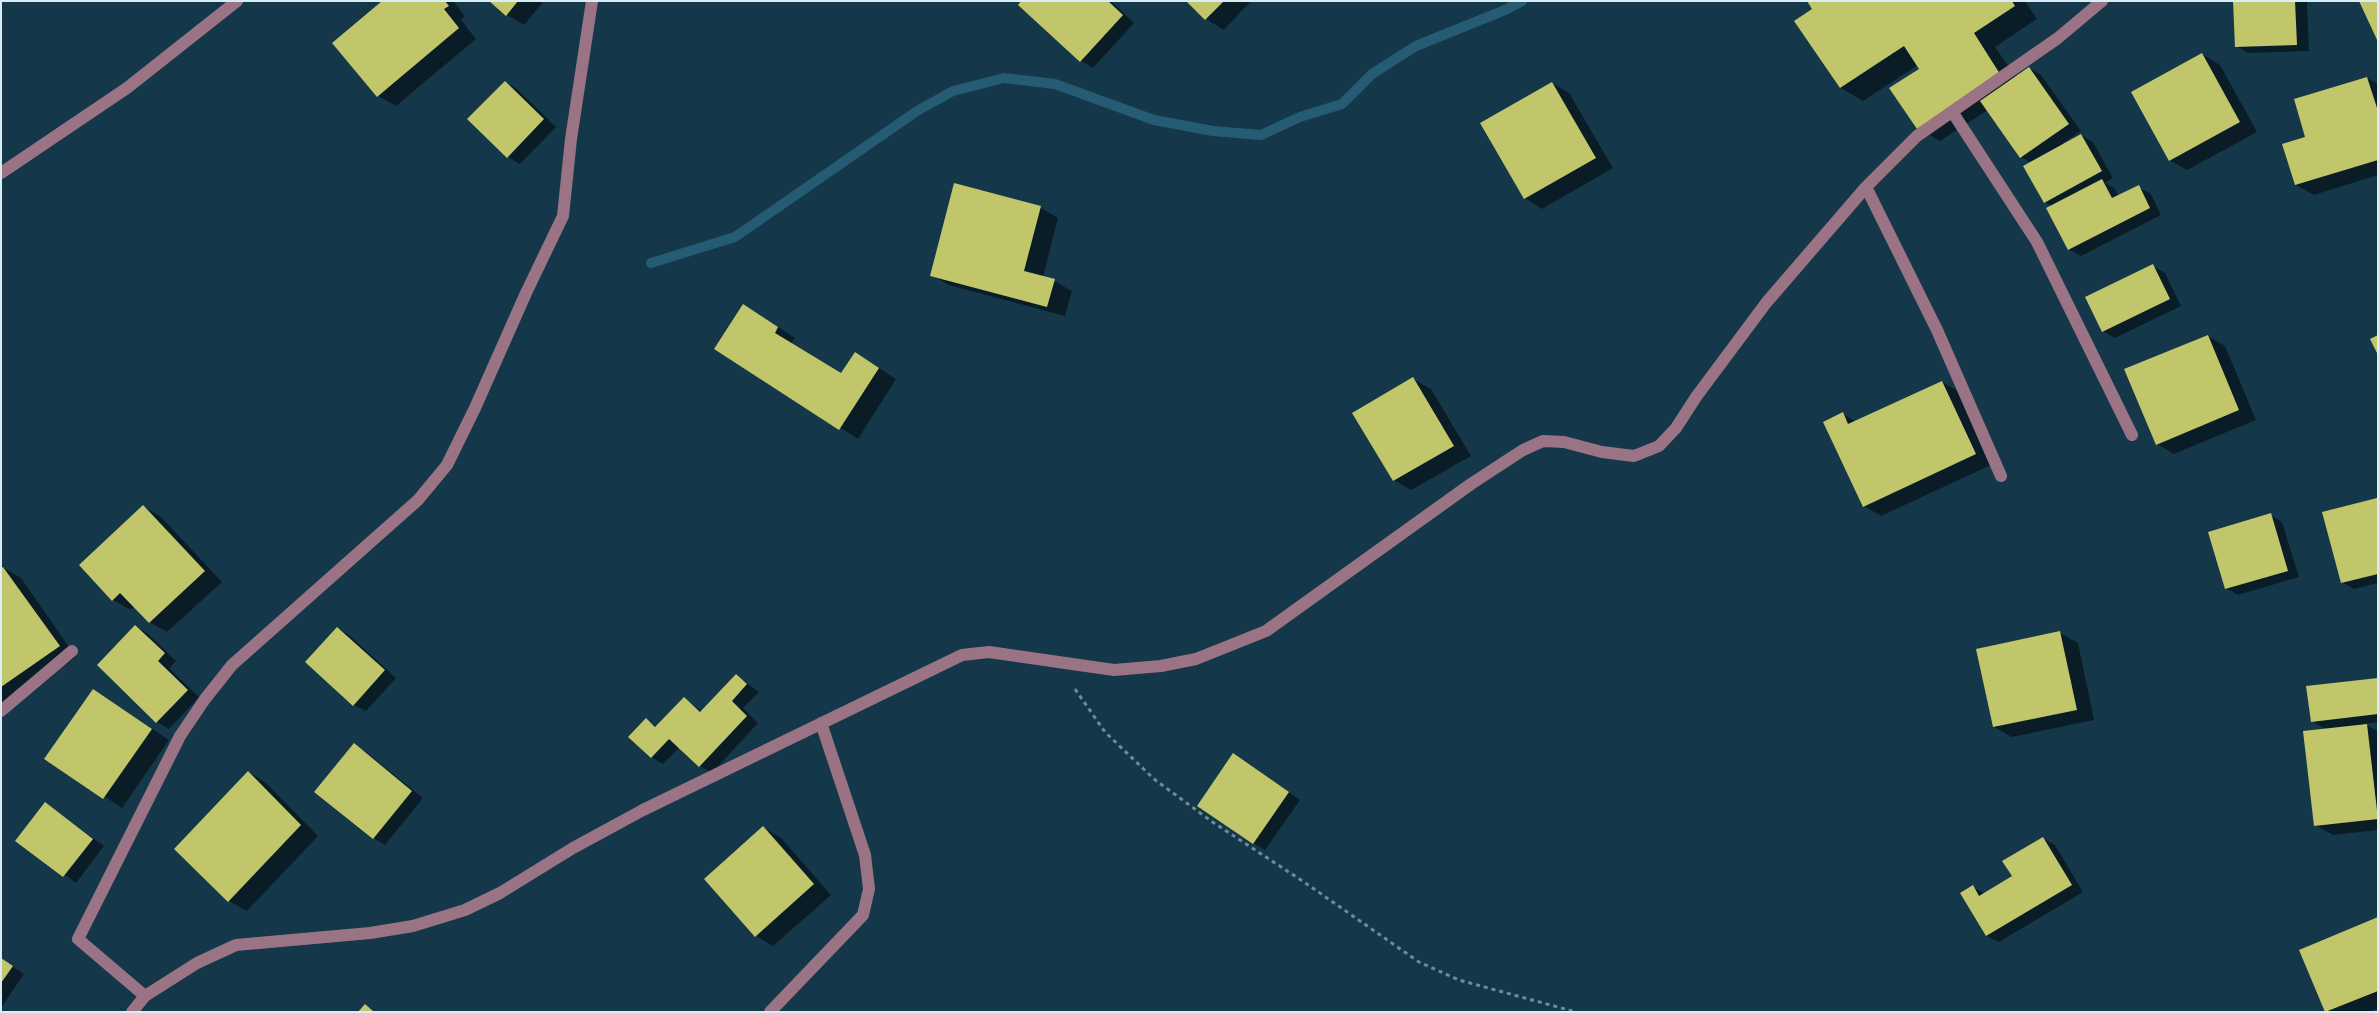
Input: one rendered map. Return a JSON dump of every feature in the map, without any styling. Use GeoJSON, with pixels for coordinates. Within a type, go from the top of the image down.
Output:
{"type":"FeatureCollection","features":[{"type":"Feature","properties":{"kind":"street"},"geometry":{"type":"LineString","coordinates":[[1,173],[127,88],[238,1]]}},
{"type":"Feature","properties":{"kind":"street"},"geometry":{"type":"LineString","coordinates":[[144,996],[78,940],[180,736],[210,692],[232,665],[418,500],[446,464],[475,408],[526,293],[563,216],[571,139],[592,1]]}},
{"type":"Feature","properties":{"kind":"street"},"geometry":{"type":"LineString","coordinates":[[132,1012],[144,996],[197,963],[236,946],[396,929],[413,926],[465,910],[500,893],[573,848],[644,810],[821,722],[962,655],[989,652],[1114,670],[1161,666],[1196,660],[1266,632],[1471,484],[1523,450],[1543,441],[1564,442],[1602,452],[1634,456],[1659,446],[1676,428],[1696,397],[1766,303],[1866,187],[1918,136],[1988,85],[2058,38],[2102,1]]}},
{"type":"Feature","properties":{"kind":"street"},"geometry":{"type":"LineString","coordinates":[[1953,112],[2037,242],[2132,435]]}},
{"type":"Feature","properties":{"kind":"street"},"geometry":{"type":"LineString","coordinates":[[1866,187],[1937,330],[2000,476]]}},
{"type":"Feature","properties":{"kind":"street"},"geometry":{"type":"LineString","coordinates":[[1,711],[72,650]]}},
{"type":"Feature","properties":{"kind":"street"},"geometry":{"type":"LineString","coordinates":[[770,1012],[863,915],[869,889],[865,855],[821,722]]}},
{"type":"Feature","properties":{"kind":"path"},"geometry":{"type":"LineString","coordinates":[[1058,663],[1105,732],[1154,778],[1211,821],[1420,962],[1459,980],[1576,1012]]}},
{"type":"Feature","properties":{"kind":"building"},"geometry":{"type":"Polygon","coordinates":[[[382,1],[445,1],[449,6],[444,9],[459,28],[377,97],[332,43],[382,1]]]}},
{"type":"Feature","properties":{"kind":"building"},"geometry":{"type":"Polygon","coordinates":[[[489,1],[518,1],[506,16],[489,1]]]}},
{"type":"Feature","properties":{"kind":"building"},"geometry":{"type":"Polygon","coordinates":[[[1021,1],[1108,1],[1123,15],[1080,62],[1018,5],[1021,1]]]}},
{"type":"Feature","properties":{"kind":"building"},"geometry":{"type":"Polygon","coordinates":[[[1186,1],[1224,1],[1205,20],[1186,1]]]}},
{"type":"Feature","properties":{"kind":"building"},"geometry":{"type":"Polygon","coordinates":[[[1807,1],[2012,1],[2015,6],[1974,33],[2000,74],[1917,129],[1889,88],[1919,69],[1904,46],[1840,88],[1794,21],[1812,9],[1807,1]]]}},
{"type":"Feature","properties":{"kind":"building"},"geometry":{"type":"Polygon","coordinates":[[[2233,1],[2295,1],[2297,45],[2235,47],[2233,1]]]}},
{"type":"Feature","properties":{"kind":"building"},"geometry":{"type":"Polygon","coordinates":[[[2359,1],[2378,1],[2378,42],[2359,1]]]}},
{"type":"Feature","properties":{"kind":"building"},"geometry":{"type":"Polygon","coordinates":[[[2202,53],[2240,122],[2169,161],[2131,92],[2202,53]]]}},
{"type":"Feature","properties":{"kind":"building"},"geometry":{"type":"Polygon","coordinates":[[[2029,67],[2069,124],[2020,158],[1980,101],[2029,67]]]}},
{"type":"Feature","properties":{"kind":"building"},"geometry":{"type":"Polygon","coordinates":[[[2367,77],[2378,111],[2378,160],[2295,185],[2282,144],[2305,137],[2294,99],[2367,77]]]}},
{"type":"Feature","properties":{"kind":"building"},"geometry":{"type":"Polygon","coordinates":[[[505,81],[544,119],[507,158],[467,119],[505,81]]]}},
{"type":"Feature","properties":{"kind":"building"},"geometry":{"type":"Polygon","coordinates":[[[1552,82],[1596,158],[1524,199],[1480,123],[1552,82]]]}},
{"type":"Feature","properties":{"kind":"building"},"geometry":{"type":"Polygon","coordinates":[[[2081,134],[2102,171],[2044,203],[2023,166],[2081,134]]]}},
{"type":"Feature","properties":{"kind":"building"},"geometry":{"type":"Polygon","coordinates":[[[2102,179],[2112,198],[2139,185],[2150,208],[2068,250],[2046,208],[2102,179]]]}},
{"type":"Feature","properties":{"kind":"building"},"geometry":{"type":"Polygon","coordinates":[[[954,183],[1041,206],[1024,271],[1055,279],[1047,307],[930,276],[954,183]]]}},
{"type":"Feature","properties":{"kind":"building"},"geometry":{"type":"Polygon","coordinates":[[[2153,264],[2170,299],[2102,332],[2085,297],[2153,264]]]}},
{"type":"Feature","properties":{"kind":"building"},"geometry":{"type":"Polygon","coordinates":[[[743,304],[778,327],[775,333],[841,373],[855,352],[879,368],[839,430],[714,349],[743,304]]]}},
{"type":"Feature","properties":{"kind":"building"},"geometry":{"type":"Polygon","coordinates":[[[2208,335],[2239,410],[2156,445],[2124,369],[2208,335]]]}},
{"type":"Feature","properties":{"kind":"building"},"geometry":{"type":"Polygon","coordinates":[[[2378,335],[2378,355],[2370,339],[2378,335]]]}},
{"type":"Feature","properties":{"kind":"building"},"geometry":{"type":"Polygon","coordinates":[[[1413,377],[1454,446],[1393,481],[1352,413],[1413,377]]]}},
{"type":"Feature","properties":{"kind":"building"},"geometry":{"type":"Polygon","coordinates":[[[1942,381],[1976,454],[1863,507],[1823,422],[1843,412],[1848,424],[1942,381]]]}},
{"type":"Feature","properties":{"kind":"building"},"geometry":{"type":"Polygon","coordinates":[[[2377,498],[2378,574],[2341,583],[2322,512],[2377,498]]]}},
{"type":"Feature","properties":{"kind":"building"},"geometry":{"type":"Polygon","coordinates":[[[143,505],[205,571],[149,623],[120,593],[112,601],[79,565],[143,505]]]}},
{"type":"Feature","properties":{"kind":"building"},"geometry":{"type":"Polygon","coordinates":[[[2271,513],[2288,571],[2225,589],[2208,532],[2271,513]]]}},
{"type":"Feature","properties":{"kind":"building"},"geometry":{"type":"Polygon","coordinates":[[[3,567],[60,646],[1,687],[1,568],[3,567]]]}},
{"type":"Feature","properties":{"kind":"building"},"geometry":{"type":"Polygon","coordinates":[[[135,625],[165,653],[158,661],[188,690],[156,723],[97,665],[135,625]]]}},
{"type":"Feature","properties":{"kind":"building"},"geometry":{"type":"Polygon","coordinates":[[[337,627],[385,670],[353,706],[305,662],[337,627]]]}},
{"type":"Feature","properties":{"kind":"building"},"geometry":{"type":"Polygon","coordinates":[[[2060,631],[2077,710],[1993,727],[1976,649],[2060,631]]]}},
{"type":"Feature","properties":{"kind":"building"},"geometry":{"type":"Polygon","coordinates":[[[736,674],[747,684],[732,701],[747,716],[699,767],[669,739],[651,758],[628,737],[646,718],[655,727],[684,697],[700,712],[736,674]]]}},
{"type":"Feature","properties":{"kind":"building"},"geometry":{"type":"Polygon","coordinates":[[[2378,678],[2378,714],[2311,722],[2306,686],[2378,678]]]}},
{"type":"Feature","properties":{"kind":"building"},"geometry":{"type":"Polygon","coordinates":[[[93,689],[152,729],[103,799],[44,759],[93,689]]]}},
{"type":"Feature","properties":{"kind":"building"},"geometry":{"type":"Polygon","coordinates":[[[2367,724],[2378,819],[2314,826],[2303,731],[2367,724]]]}},
{"type":"Feature","properties":{"kind":"building"},"geometry":{"type":"Polygon","coordinates":[[[354,743],[412,791],[373,839],[314,792],[354,743]]]}},
{"type":"Feature","properties":{"kind":"building"},"geometry":{"type":"Polygon","coordinates":[[[1233,753],[1289,792],[1253,844],[1197,806],[1233,753]]]}},
{"type":"Feature","properties":{"kind":"building"},"geometry":{"type":"Polygon","coordinates":[[[248,771],[301,825],[228,902],[174,849],[248,771]]]}},
{"type":"Feature","properties":{"kind":"building"},"geometry":{"type":"Polygon","coordinates":[[[45,802],[93,839],[63,877],[15,841],[45,802]]]}},
{"type":"Feature","properties":{"kind":"building"},"geometry":{"type":"Polygon","coordinates":[[[763,826],[814,884],[755,937],[704,879],[763,826]]]}},
{"type":"Feature","properties":{"kind":"building"},"geometry":{"type":"Polygon","coordinates":[[[2043,837],[2072,885],[1986,936],[1960,893],[1973,885],[1979,896],[2012,876],[2002,861],[2043,837]]]}},
{"type":"Feature","properties":{"kind":"building"},"geometry":{"type":"Polygon","coordinates":[[[2378,917],[2378,991],[2325,1012],[2299,950],[2378,917]]]}},
{"type":"Feature","properties":{"kind":"building"},"geometry":{"type":"Polygon","coordinates":[[[1,958],[13,966],[1,983],[1,958]]]}},
{"type":"Feature","properties":{"kind":"building"},"geometry":{"type":"Polygon","coordinates":[[[365,1004],[374,1012],[358,1012],[365,1004]]]}},
{"type":"Feature","properties":{"kind":"waterway"},"geometry":{"type":"LineString","coordinates":[[651,263],[735,237],[917,111],[953,91],[1004,78],[1055,84],[1154,120],[1213,131],[1261,135],[1300,117],[1342,104],[1372,74],[1416,46],[1505,10],[1522,1]]}}]}
